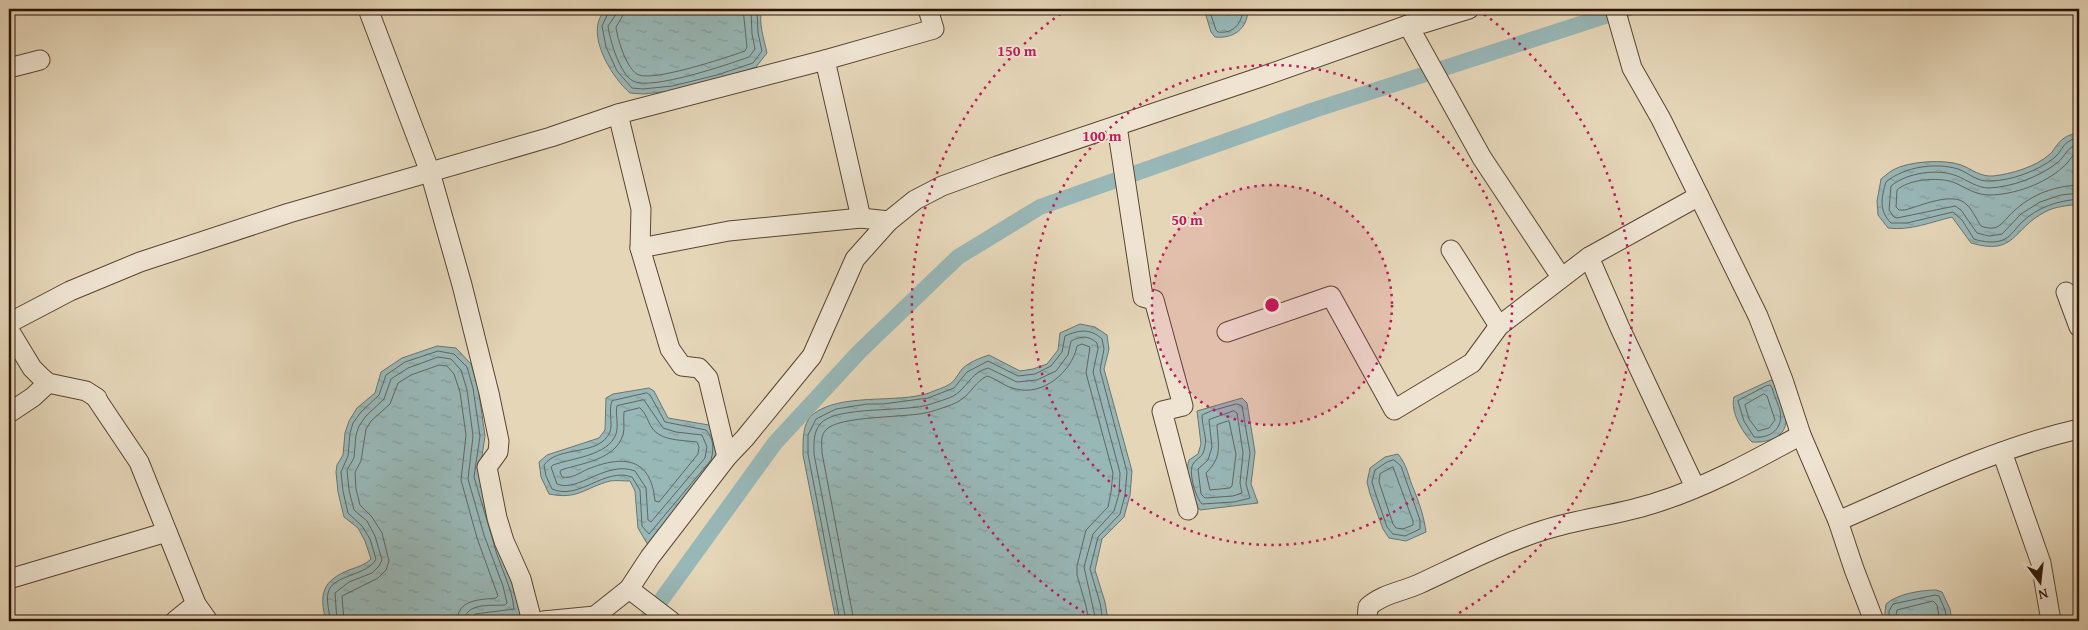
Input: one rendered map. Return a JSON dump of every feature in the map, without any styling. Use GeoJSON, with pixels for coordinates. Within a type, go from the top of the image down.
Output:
{"type":"FeatureCollection","features":[{"type":"Feature","properties":{"kind":"street"},"geometry":{"type":"LineString","coordinates":[[368,9],[430,172],[462,284],[489,392],[499,441],[498,452],[487,467],[497,518],[504,541],[521,579],[532,621]]}},
{"type":"Feature","properties":{"kind":"street"},"geometry":{"type":"LineString","coordinates":[[9,324],[70,291],[140,262],[289,213],[551,137],[618,114],[825,60],[934,29],[928,9]]}},
{"type":"Feature","properties":{"kind":"street"},"geometry":{"type":"LineString","coordinates":[[543,621],[593,618],[634,592],[650,556],[727,457],[745,438],[812,356],[855,259],[889,221],[916,200],[942,186],[1119,134],[1412,33],[1424,23],[1469,9]]}},
{"type":"Feature","properties":{"kind":"street"},"geometry":{"type":"LineString","coordinates":[[1615,9],[1632,68],[1661,118],[1758,316],[1802,435],[1838,521],[1854,570],[1874,621]]}},
{"type":"Feature","properties":{"kind":"street"},"geometry":{"type":"LineString","coordinates":[[1412,33],[1482,158],[1561,277]]}},
{"type":"Feature","properties":{"kind":"street"},"geometry":{"type":"LineString","coordinates":[[9,68],[40,60]]}},
{"type":"Feature","properties":{"kind":"street"},"geometry":{"type":"LineString","coordinates":[[825,60],[861,218]]}},
{"type":"Feature","properties":{"kind":"street"},"geometry":{"type":"LineString","coordinates":[[618,114],[641,209],[640,248],[670,349],[682,366],[699,368],[708,378],[727,457]]}},
{"type":"Feature","properties":{"kind":"street"},"geometry":{"type":"LineString","coordinates":[[1119,134],[1143,297],[1154,300],[1182,406],[1162,411],[1188,510]]}},
{"type":"Feature","properties":{"kind":"street"},"geometry":{"type":"LineString","coordinates":[[1227,332],[1331,296],[1394,410],[1472,363],[1500,326],[1589,257],[1699,196]]}},
{"type":"Feature","properties":{"kind":"street"},"geometry":{"type":"LineString","coordinates":[[640,248],[729,231],[861,218],[889,221]]}},
{"type":"Feature","properties":{"kind":"street"},"geometry":{"type":"LineString","coordinates":[[1451,250],[1500,326]]}},
{"type":"Feature","properties":{"kind":"street"},"geometry":{"type":"LineString","coordinates":[[1589,257],[1620,328],[1695,487]]}},
{"type":"Feature","properties":{"kind":"street"},"geometry":{"type":"LineString","coordinates":[[2066,292],[2079,327]]}},
{"type":"Feature","properties":{"kind":"street"},"geometry":{"type":"LineString","coordinates":[[9,330],[32,368],[48,383],[86,391],[97,398],[138,462],[196,604],[208,621]]}},
{"type":"Feature","properties":{"kind":"street"},"geometry":{"type":"LineString","coordinates":[[9,413],[33,397],[48,383]]}},
{"type":"Feature","properties":{"kind":"street"},"geometry":{"type":"LineString","coordinates":[[1838,521],[1956,468],[2079,429]]}},
{"type":"Feature","properties":{"kind":"street"},"geometry":{"type":"LineString","coordinates":[[1367,621],[1368,607],[1375,601],[1418,584],[1493,549],[1545,530],[1620,514],[1659,502],[1734,470],[1802,435]]}},
{"type":"Feature","properties":{"kind":"street"},"geometry":{"type":"LineString","coordinates":[[2002,452],[2041,563],[2051,621]]}},
{"type":"Feature","properties":{"kind":"street"},"geometry":{"type":"LineString","coordinates":[[9,579],[167,532]]}},
{"type":"Feature","properties":{"kind":"street"},"geometry":{"type":"LineString","coordinates":[[634,592],[671,621]]}},
{"type":"Feature","properties":{"kind":"street"},"geometry":{"type":"LineString","coordinates":[[175,621],[196,604]]}},
{"type":"Feature","properties":{"kind":"water"},"geometry":{"type":"Polygon","coordinates":[[[607,9],[762,9],[761,25],[767,53],[756,67],[718,79],[673,91],[643,94],[630,93],[608,65],[598,40],[597,28],[600,18],[607,9]]]}},
{"type":"Feature","properties":{"kind":"water"},"geometry":{"type":"Polygon","coordinates":[[[1204,9],[1248,9],[1245,22],[1238,31],[1228,36],[1215,37],[1211,32],[1204,9]]]}},
{"type":"Feature","properties":{"kind":"water"},"geometry":{"type":"Polygon","coordinates":[[[2079,132],[2079,204],[2057,207],[2045,212],[2005,243],[1997,246],[1986,246],[1971,243],[1952,217],[1920,226],[1896,229],[1888,228],[1878,215],[1877,201],[1881,179],[1900,167],[1917,163],[1946,162],[1961,165],[1984,175],[2000,175],[2015,172],[2038,163],[2051,153],[2064,138],[2079,132]]]}},
{"type":"Feature","properties":{"kind":"water"},"geometry":{"type":"Polygon","coordinates":[[[1080,324],[1095,327],[1107,335],[1109,349],[1104,369],[1132,471],[1130,495],[1124,517],[1102,539],[1095,570],[1105,602],[1108,620],[836,621],[803,455],[806,423],[812,415],[837,403],[901,398],[929,393],[950,384],[962,369],[975,360],[989,355],[1020,371],[1033,369],[1047,364],[1058,350],[1060,333],[1080,324]]]}},
{"type":"Feature","properties":{"kind":"water"},"geometry":{"type":"Polygon","coordinates":[[[437,346],[456,348],[471,364],[478,387],[485,436],[479,476],[494,532],[513,582],[521,616],[460,621],[326,621],[323,596],[328,584],[340,574],[371,559],[358,528],[344,517],[338,492],[337,465],[343,455],[345,433],[349,421],[357,408],[375,393],[381,372],[402,358],[437,346]]]}},
{"type":"Feature","properties":{"kind":"water"},"geometry":{"type":"Polygon","coordinates":[[[1771,380],[1774,382],[1783,405],[1786,419],[1785,425],[1783,431],[1775,438],[1763,442],[1752,442],[1744,433],[1735,415],[1734,397],[1771,380]]]}},
{"type":"Feature","properties":{"kind":"water"},"geometry":{"type":"Polygon","coordinates":[[[649,388],[654,391],[668,418],[709,425],[715,434],[717,447],[716,462],[648,545],[638,528],[635,491],[630,481],[610,481],[574,494],[549,494],[541,477],[539,462],[547,455],[599,438],[605,430],[606,398],[613,394],[649,388]]]}},
{"type":"Feature","properties":{"kind":"water"},"geometry":{"type":"Polygon","coordinates":[[[1242,398],[1247,403],[1255,452],[1251,484],[1258,503],[1200,510],[1190,493],[1187,480],[1189,460],[1198,454],[1201,444],[1197,411],[1242,398]]]}},
{"type":"Feature","properties":{"kind":"water"},"geometry":{"type":"Polygon","coordinates":[[[1398,454],[1406,467],[1423,516],[1426,532],[1406,541],[1389,538],[1383,529],[1367,482],[1370,468],[1385,457],[1398,454]]]}},
{"type":"Feature","properties":{"kind":"water"},"geometry":{"type":"Polygon","coordinates":[[[1936,590],[1942,592],[1950,609],[1952,621],[1884,621],[1886,604],[1896,598],[1910,593],[1936,590]]]}},
{"type":"Feature","properties":{"kind":"waterway"},"geometry":{"type":"LineString","coordinates":[[646,621],[775,443],[859,352],[958,257],[1040,207],[1314,110],[1627,9]]}}]}
